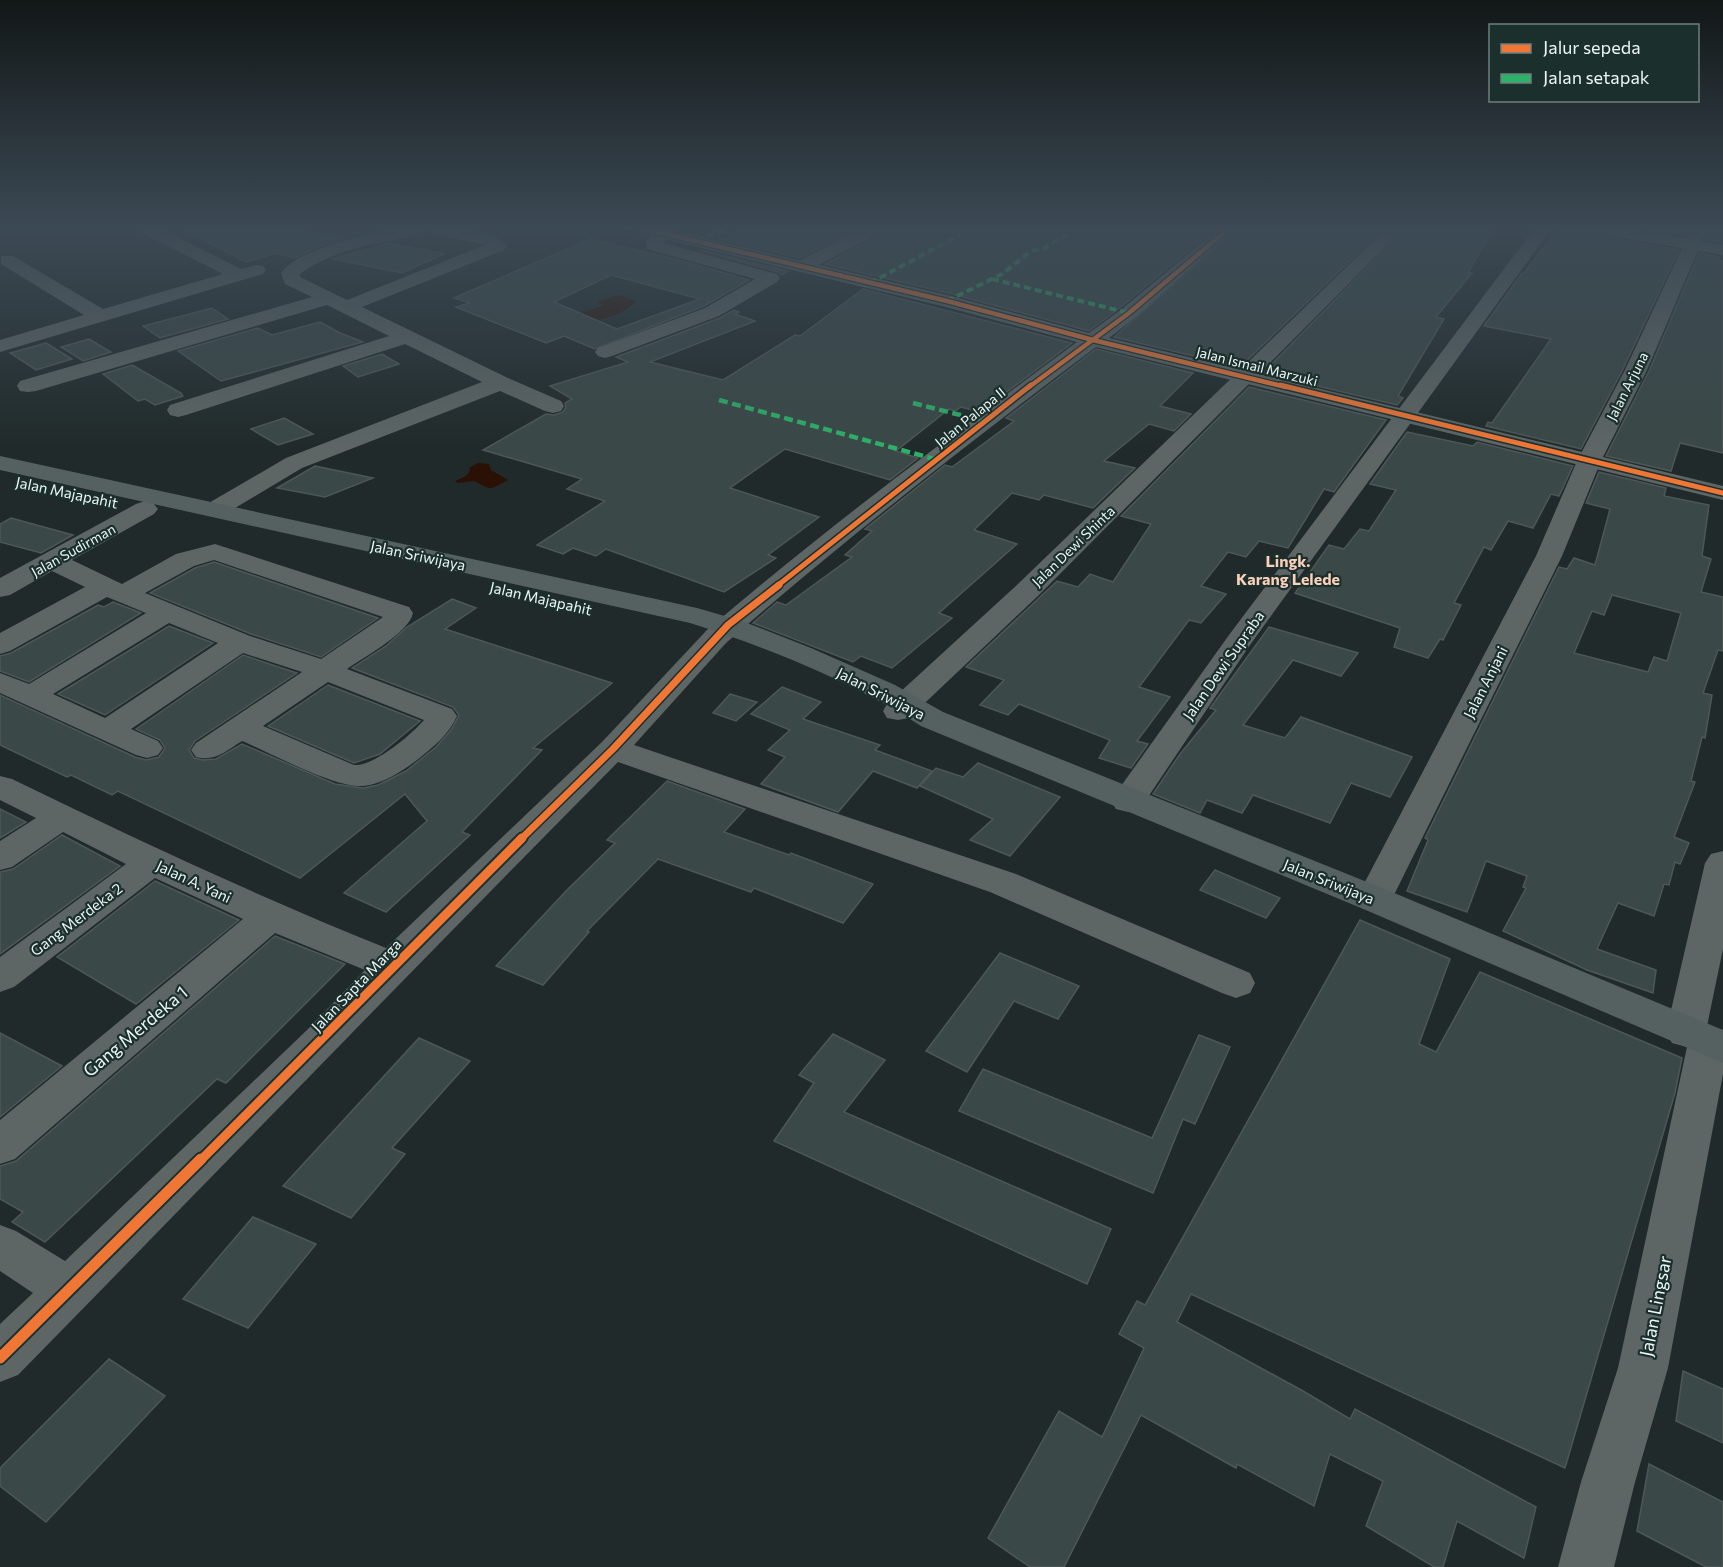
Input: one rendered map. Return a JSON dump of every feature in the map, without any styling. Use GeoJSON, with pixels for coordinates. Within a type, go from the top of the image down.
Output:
{"type":"FeatureCollection","features":[{"type":"Feature","properties":{"kind":"main road","name":"Jalan Sriwijaya"},"geometry":{"type":"LineString","coordinates":[[0,464],[216,509],[697,616],[722,631]]}},
{"type":"Feature","properties":{"kind":"main road","name":"Jalan Majapahit"},"geometry":{"type":"LineString","coordinates":[[0,477],[722,631],[913,711]]}},
{"type":"Feature","properties":{"kind":"main road","name":"Jalan Sriwijaya"},"geometry":{"type":"LineString","coordinates":[[913,711],[1128,801],[1374,899],[1706,1040]]}},
{"type":"Feature","properties":{"kind":"street"},"geometry":{"type":"LineString","coordinates":[[77,302],[100,316]]}},
{"type":"Feature","properties":{"kind":"street"},"geometry":{"type":"LineString","coordinates":[[0,346],[147,302]]}},
{"type":"Feature","properties":{"kind":"street"},"geometry":{"type":"LineString","coordinates":[[28,386],[315,302]]}},
{"type":"Feature","properties":{"kind":"street"},"geometry":{"type":"LineString","coordinates":[[333,302],[408,336],[500,383],[553,406]]}},
{"type":"Feature","properties":{"kind":"street"},"geometry":{"type":"LineString","coordinates":[[345,307],[358,302]]}},
{"type":"Feature","properties":{"kind":"street"},"geometry":{"type":"LineString","coordinates":[[605,352],[712,312],[731,302]]}},
{"type":"Feature","properties":{"kind":"street","name":"Jalan Ismail Marzuki"},"geometry":{"type":"LineString","coordinates":[[950,302],[1093,340],[1723,493]]}},
{"type":"Feature","properties":{"kind":"street","name":"Jalan Palapa II"},"geometry":{"type":"LineString","coordinates":[[722,631],[1001,408],[1093,340],[1139,302]]}},
{"type":"Feature","properties":{"kind":"street","name":"Jalan Dewi Shinta"},"geometry":{"type":"LineString","coordinates":[[913,711],[1029,589],[1321,302]]}},
{"type":"Feature","properties":{"kind":"street","name":"Jalan Dewi Supraba"},"geometry":{"type":"LineString","coordinates":[[1128,801],[1239,641],[1489,302]]}},
{"type":"Feature","properties":{"kind":"street","name":"Jalan Arjuna"},"geometry":{"type":"LineString","coordinates":[[1589,460],[1636,370],[1667,302]]}},
{"type":"Feature","properties":{"kind":"street"},"geometry":{"type":"LineString","coordinates":[[178,411],[408,336]]}},
{"type":"Feature","properties":{"kind":"street"},"geometry":{"type":"LineString","coordinates":[[216,509],[294,463],[500,383]]}},
{"type":"Feature","properties":{"kind":"street","name":"Jalan Anjani"},"geometry":{"type":"LineString","coordinates":[[1374,899],[1549,556],[1589,460]]}},
{"type":"Feature","properties":{"kind":"street","name":"Jalan Sudirman"},"geometry":{"type":"LineString","coordinates":[[0,589],[145,509]]}},
{"type":"Feature","properties":{"kind":"street"},"geometry":{"type":"LineString","coordinates":[[0,645],[185,560],[214,552],[399,613],[398,618],[390,626],[207,750]]}},
{"type":"Feature","properties":{"kind":"street"},"geometry":{"type":"LineString","coordinates":[[53,561],[115,591],[240,642],[324,670],[441,716],[441,721],[434,730],[387,765],[369,775],[361,776],[347,774],[240,728]]}},
{"type":"Feature","properties":{"kind":"street"},"geometry":{"type":"LineString","coordinates":[[31,695],[168,612]]}},
{"type":"Feature","properties":{"kind":"street","name":"Jalan Sapta Marga"},"geometry":{"type":"LineString","coordinates":[[0,1358],[320,1042],[392,966],[613,749],[722,631]]}},
{"type":"Feature","properties":{"kind":"street"},"geometry":{"type":"LineString","coordinates":[[108,730],[240,642]]}},
{"type":"Feature","properties":{"kind":"street"},"geometry":{"type":"LineString","coordinates":[[0,682],[147,748]]}},
{"type":"Feature","properties":{"kind":"street"},"geometry":{"type":"LineString","coordinates":[[613,749],[1004,883],[1236,982]]}},
{"type":"Feature","properties":{"kind":"street","name":"Jalan A. Yani"},"geometry":{"type":"LineString","coordinates":[[0,787],[152,862],[270,916],[392,966]]}},
{"type":"Feature","properties":{"kind":"street"},"geometry":{"type":"LineString","coordinates":[[0,858],[62,817]]}},
{"type":"Feature","properties":{"kind":"street","name":"Gang Merdeka 2"},"geometry":{"type":"LineString","coordinates":[[0,977],[152,862]]}},
{"type":"Feature","properties":{"kind":"street","name":"Jalan Lingsar"},"geometry":{"type":"LineString","coordinates":[[1586,1567],[1608,1482],[1643,1368],[1706,1040],[1723,863]]}},
{"type":"Feature","properties":{"kind":"street","name":"Gang Merdeka 1"},"geometry":{"type":"LineString","coordinates":[[0,1146],[270,916]]}},
{"type":"Feature","properties":{"kind":"street"},"geometry":{"type":"LineString","coordinates":[[0,1246],[68,1289]]}},
{"type":"Feature","properties":{"kind":"shaded area"},"geometry":{"type":"Polygon","coordinates":[[[597,302],[635,302],[610,317],[595,320],[580,318],[582,313],[604,305],[597,302]]]}},
{"type":"Feature","properties":{"kind":"shaded area"},"geometry":{"type":"Polygon","coordinates":[[[478,463],[489,464],[491,470],[508,480],[490,488],[474,481],[458,483],[455,481],[466,476],[470,471],[469,468],[478,463]]]}},
{"type":"Feature","properties":{"kind":"building"},"geometry":{"type":"Polygon","coordinates":[[[467,302],[554,302],[617,329],[691,302],[711,302],[595,349],[564,336],[546,343],[456,307],[470,303],[467,302]]]}},
{"type":"Feature","properties":{"kind":"building"},"geometry":{"type":"Polygon","coordinates":[[[845,302],[914,302],[1072,343],[980,412],[961,407],[955,411],[949,409],[896,451],[918,458],[890,480],[785,449],[730,488],[819,517],[768,555],[776,558],[724,592],[606,549],[596,556],[573,548],[563,554],[537,545],[605,501],[567,489],[582,479],[483,450],[546,414],[554,415],[563,412],[566,407],[565,403],[572,399],[550,386],[628,362],[616,357],[720,318],[734,310],[739,312],[735,314],[755,321],[650,362],[723,380],[795,335],[800,336],[845,302]]]}},
{"type":"Feature","properties":{"kind":"building"},"geometry":{"type":"Polygon","coordinates":[[[982,302],[1127,302],[1089,331],[982,302]]]}},
{"type":"Feature","properties":{"kind":"building"},"geometry":{"type":"Polygon","coordinates":[[[1154,302],[1307,302],[1240,367],[1114,337],[1154,302]]]}},
{"type":"Feature","properties":{"kind":"building"},"geometry":{"type":"Polygon","coordinates":[[[1333,302],[1448,302],[1436,317],[1444,319],[1398,396],[1403,398],[1397,405],[1263,373],[1333,302]]]}},
{"type":"Feature","properties":{"kind":"building"},"geometry":{"type":"Polygon","coordinates":[[[1501,302],[1654,302],[1581,449],[1486,426],[1488,422],[1492,423],[1551,339],[1484,326],[1501,302]]]}},
{"type":"Feature","properties":{"kind":"building"},"geometry":{"type":"Polygon","coordinates":[[[1678,302],[1723,302],[1723,453],[1680,443],[1671,471],[1606,456],[1649,371],[1678,302]]]}},
{"type":"Feature","properties":{"kind":"building"},"geometry":{"type":"Polygon","coordinates":[[[212,308],[228,319],[160,338],[143,326],[212,308]]]}},
{"type":"Feature","properties":{"kind":"building"},"geometry":{"type":"Polygon","coordinates":[[[320,322],[363,342],[221,381],[178,351],[258,328],[272,335],[320,322]]]}},
{"type":"Feature","properties":{"kind":"building"},"geometry":{"type":"Polygon","coordinates":[[[89,339],[111,352],[83,361],[61,347],[89,339]]]}},
{"type":"Feature","properties":{"kind":"building"},"geometry":{"type":"Polygon","coordinates":[[[46,343],[72,359],[36,370],[10,353],[46,343]]]}},
{"type":"Feature","properties":{"kind":"building"},"geometry":{"type":"Polygon","coordinates":[[[1096,349],[1193,373],[1160,406],[1191,414],[1174,431],[1149,424],[1104,461],[1135,468],[1093,508],[1044,495],[1039,500],[1012,493],[974,530],[1017,544],[939,613],[952,618],[892,668],[861,656],[853,662],[753,623],[777,602],[786,605],[852,557],[845,555],[872,531],[865,529],[945,465],[952,467],[1014,421],[1006,418],[1096,349]]]}},
{"type":"Feature","properties":{"kind":"building"},"geometry":{"type":"Polygon","coordinates":[[[382,354],[399,364],[358,377],[343,366],[382,354]]]}},
{"type":"Feature","properties":{"kind":"building"},"geometry":{"type":"Polygon","coordinates":[[[132,365],[183,396],[155,405],[145,399],[138,401],[103,374],[132,365]]]}},
{"type":"Feature","properties":{"kind":"building"},"geometry":{"type":"Polygon","coordinates":[[[1249,387],[1386,420],[1334,492],[1324,489],[1288,548],[1259,541],[1246,557],[1228,552],[1201,586],[1226,594],[1201,623],[1189,620],[1139,687],[1170,697],[1137,741],[1148,744],[1131,768],[1099,758],[1110,740],[1019,704],[1008,715],[980,705],[1004,680],[966,667],[1057,581],[1078,587],[1090,574],[1113,582],[1151,524],[1121,516],[1249,387]]]}},
{"type":"Feature","properties":{"kind":"building"},"geometry":{"type":"Polygon","coordinates":[[[284,418],[313,434],[278,445],[251,429],[284,418]]]}},
{"type":"Feature","properties":{"kind":"building"},"geometry":{"type":"Polygon","coordinates":[[[1407,432],[1473,446],[1477,442],[1573,466],[1559,496],[1551,494],[1533,528],[1508,521],[1491,550],[1484,547],[1454,603],[1461,605],[1443,640],[1440,639],[1428,658],[1394,647],[1400,628],[1295,593],[1329,545],[1344,549],[1360,529],[1369,531],[1396,490],[1370,484],[1407,432]]]}},
{"type":"Feature","properties":{"kind":"building"},"geometry":{"type":"Polygon","coordinates":[[[315,466],[373,478],[325,497],[277,488],[315,466]]]}},
{"type":"Feature","properties":{"kind":"building"},"geometry":{"type":"Polygon","coordinates":[[[1599,472],[1666,488],[1664,496],[1709,505],[1702,556],[1711,559],[1701,592],[1723,597],[1723,651],[1718,650],[1703,693],[1712,695],[1705,738],[1702,737],[1691,781],[1695,782],[1674,837],[1689,843],[1680,864],[1675,862],[1669,885],[1664,884],[1654,916],[1618,903],[1597,949],[1656,970],[1653,993],[1587,970],[1503,931],[1526,888],[1523,887],[1527,876],[1486,861],[1467,912],[1407,891],[1428,840],[1425,838],[1559,567],[1567,569],[1574,558],[1595,565],[1610,509],[1586,503],[1599,472]],[[1612,595],[1604,615],[1592,611],[1574,653],[1648,672],[1654,657],[1667,661],[1681,613],[1612,595]]]}},
{"type":"Feature","properties":{"kind":"building"},"geometry":{"type":"Polygon","coordinates":[[[11,518],[73,535],[41,553],[0,542],[0,524],[11,518]]]}},
{"type":"Feature","properties":{"kind":"building"},"geometry":{"type":"Polygon","coordinates":[[[214,562],[378,618],[321,657],[251,634],[150,593],[195,568],[214,562]]]}},
{"type":"Feature","properties":{"kind":"building"},"geometry":{"type":"Polygon","coordinates":[[[452,599],[476,608],[445,629],[612,683],[533,748],[542,750],[462,832],[470,835],[386,912],[344,893],[427,821],[405,794],[300,878],[118,791],[112,795],[71,775],[67,777],[0,745],[0,695],[135,757],[146,760],[159,757],[165,748],[160,740],[136,729],[243,655],[297,673],[195,741],[189,750],[194,758],[216,759],[242,744],[335,784],[363,788],[378,785],[406,771],[436,747],[451,730],[459,715],[453,707],[352,668],[386,646],[407,627],[452,599]]]}},
{"type":"Feature","properties":{"kind":"building"},"geometry":{"type":"Polygon","coordinates":[[[113,602],[141,613],[29,682],[0,671],[0,656],[11,653],[98,605],[104,607],[113,602]]]}},
{"type":"Feature","properties":{"kind":"building"},"geometry":{"type":"Polygon","coordinates":[[[169,626],[213,643],[105,715],[58,694],[169,626]]]}},
{"type":"Feature","properties":{"kind":"building"},"geometry":{"type":"Polygon","coordinates":[[[1269,627],[1358,653],[1341,676],[1293,660],[1243,725],[1285,738],[1301,717],[1412,757],[1390,797],[1351,783],[1330,823],[1253,795],[1242,813],[1207,800],[1200,813],[1153,794],[1180,754],[1216,710],[1210,708],[1269,627]]]}},
{"type":"Feature","properties":{"kind":"building"},"geometry":{"type":"Polygon","coordinates":[[[328,685],[420,721],[380,754],[354,763],[268,726],[328,685]]]}},
{"type":"Feature","properties":{"kind":"building"},"geometry":{"type":"Polygon","coordinates":[[[782,687],[821,702],[803,719],[880,745],[875,750],[932,771],[917,788],[873,771],[838,812],[761,784],[785,757],[768,750],[790,730],[751,714],[782,687]]]}},
{"type":"Feature","properties":{"kind":"building"},"geometry":{"type":"Polygon","coordinates":[[[730,694],[757,702],[736,721],[713,713],[730,694]]]}},
{"type":"Feature","properties":{"kind":"building"},"geometry":{"type":"Polygon","coordinates":[[[978,763],[1060,797],[1010,856],[970,840],[993,819],[920,786],[936,768],[963,777],[978,763]]]}},
{"type":"Feature","properties":{"kind":"building"},"geometry":{"type":"Polygon","coordinates":[[[667,781],[745,809],[724,832],[789,855],[791,853],[873,884],[843,923],[754,888],[751,892],[658,859],[587,931],[589,932],[543,985],[496,966],[567,890],[615,843],[607,840],[667,781]]]}},
{"type":"Feature","properties":{"kind":"building"},"geometry":{"type":"Polygon","coordinates":[[[0,809],[26,822],[0,838],[0,809]]]}},
{"type":"Feature","properties":{"kind":"building"},"geometry":{"type":"Polygon","coordinates":[[[62,835],[120,866],[0,954],[0,872],[13,869],[62,835]]]}},
{"type":"Feature","properties":{"kind":"building"},"geometry":{"type":"Polygon","coordinates":[[[1215,870],[1280,898],[1266,918],[1200,890],[1215,870]]]}},
{"type":"Feature","properties":{"kind":"building"},"geometry":{"type":"Polygon","coordinates":[[[155,881],[239,920],[136,1004],[57,957],[155,881]]]}},
{"type":"Feature","properties":{"kind":"building"},"geometry":{"type":"Polygon","coordinates":[[[1360,920],[1450,959],[1419,1044],[1436,1052],[1480,972],[1682,1058],[1675,1093],[1565,1468],[1191,1294],[1177,1322],[1350,1419],[1355,1409],[1536,1507],[1524,1558],[1457,1521],[1443,1567],[1434,1567],[1366,1526],[1383,1481],[1330,1454],[1314,1506],[1237,1464],[1236,1468],[1141,1415],[1064,1567],[1030,1567],[988,1538],[1059,1411],[1102,1437],[1144,1348],[1119,1334],[1137,1301],[1145,1305],[1360,920]]]}},
{"type":"Feature","properties":{"kind":"building"},"geometry":{"type":"Polygon","coordinates":[[[275,936],[345,964],[226,1083],[217,1079],[45,1242],[12,1222],[23,1212],[0,1199],[0,1166],[16,1161],[275,936]]]}},
{"type":"Feature","properties":{"kind":"building"},"geometry":{"type":"Polygon","coordinates":[[[1000,953],[1079,986],[1058,1019],[1014,1001],[967,1072],[926,1051],[1000,953]]]}},
{"type":"Feature","properties":{"kind":"building"},"geometry":{"type":"Polygon","coordinates":[[[0,1033],[62,1066],[0,1117],[0,1033]]]}},
{"type":"Feature","properties":{"kind":"building"},"geometry":{"type":"Polygon","coordinates":[[[833,1034],[885,1060],[844,1112],[1111,1229],[1087,1284],[774,1141],[814,1083],[799,1075],[833,1034]]]}},
{"type":"Feature","properties":{"kind":"building"},"geometry":{"type":"Polygon","coordinates":[[[1199,1035],[1230,1047],[1195,1124],[1183,1119],[1153,1193],[959,1111],[983,1069],[1152,1138],[1199,1035]]]}},
{"type":"Feature","properties":{"kind":"building"},"geometry":{"type":"Polygon","coordinates":[[[419,1038],[470,1061],[392,1148],[405,1154],[351,1218],[283,1186],[419,1038]]]}},
{"type":"Feature","properties":{"kind":"building"},"geometry":{"type":"Polygon","coordinates":[[[253,1217],[316,1244],[248,1328],[183,1299],[253,1217]]]}},
{"type":"Feature","properties":{"kind":"building"},"geometry":{"type":"Polygon","coordinates":[[[109,1359],[165,1396],[46,1522],[0,1486],[0,1468],[109,1359]]]}},
{"type":"Feature","properties":{"kind":"building"},"geometry":{"type":"Polygon","coordinates":[[[1683,1371],[1723,1389],[1723,1443],[1676,1421],[1683,1371]]]}},
{"type":"Feature","properties":{"kind":"building"},"geometry":{"type":"Polygon","coordinates":[[[1649,1464],[1723,1502],[1723,1567],[1706,1567],[1637,1531],[1649,1464]]]}},
{"type":"Feature","properties":{"kind":"marked path"},"geometry":{"type":"LineString","coordinates":[[1085,302],[1129,313]]}},
{"type":"Feature","properties":{"kind":"marked path"},"geometry":{"type":"LineString","coordinates":[[719,400],[938,460]]}},
{"type":"Feature","properties":{"kind":"marked path"},"geometry":{"type":"LineString","coordinates":[[913,403],[984,421]]}},
{"type":"Feature","properties":{"kind":"cycle path"},"geometry":{"type":"LineString","coordinates":[[951,302],[1093,340],[1723,493]]}},
{"type":"Feature","properties":{"kind":"cycle path"},"geometry":{"type":"LineString","coordinates":[[0,1358],[320,1042],[392,966],[613,749],[728,625],[1036,381],[1142,302]]}},
{"type":"Feature","properties":{"kind":"district","name":"Lingk. Karang Lelede"},"geometry":{"type":"Point","coordinates":[1288,569]}}]}
